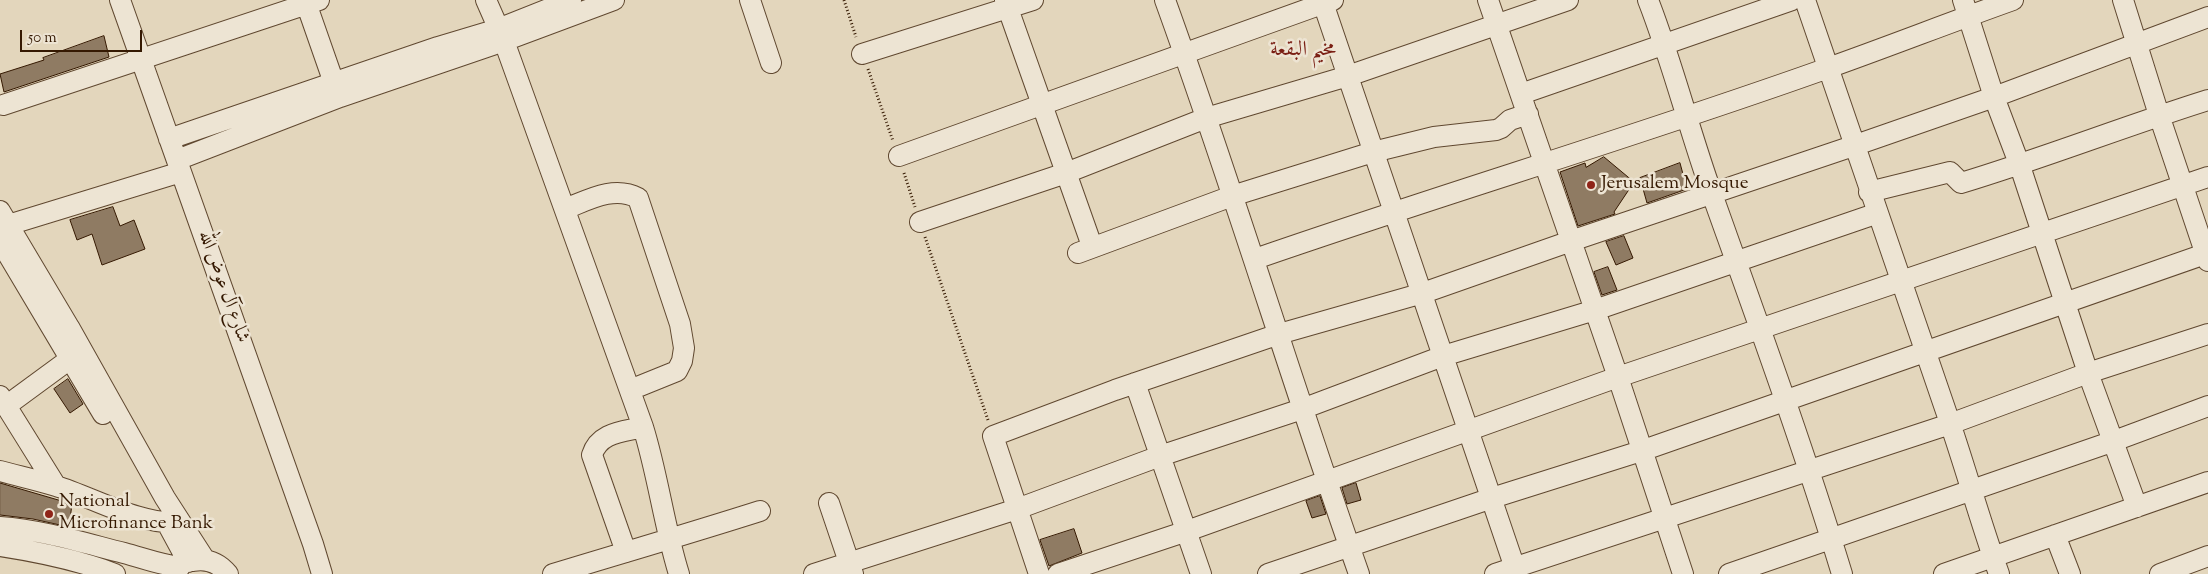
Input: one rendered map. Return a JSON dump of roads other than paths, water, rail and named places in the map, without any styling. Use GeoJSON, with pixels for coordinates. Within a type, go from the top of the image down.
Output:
{"type":"FeatureCollection","features":[{"type":"Feature","properties":{"kind":"street","name":"شارع آل عوض الله"},"geometry":{"type":"LineString","coordinates":[[120,0],[307,526],[322,574]]}},
{"type":"Feature","properties":{"kind":"street"},"geometry":{"type":"LineString","coordinates":[[486,0],[501,35],[565,209],[643,427],[659,483],[678,574]]}},
{"type":"Feature","properties":{"kind":"street"},"geometry":{"type":"LineString","coordinates":[[169,139],[438,47],[501,35],[571,0]]}},
{"type":"Feature","properties":{"kind":"street"},"geometry":{"type":"LineString","coordinates":[[2,233],[179,166],[340,97],[501,35],[614,0]]}},
{"type":"Feature","properties":{"kind":"street"},"geometry":{"type":"LineString","coordinates":[[750,0],[770,63]]}},
{"type":"Feature","properties":{"kind":"street"},"geometry":{"type":"LineString","coordinates":[[862,54],[1007,4],[1034,0]]}},
{"type":"Feature","properties":{"kind":"street"},"geometry":{"type":"LineString","coordinates":[[1165,0],[1255,259],[1326,481],[1359,574]]}},
{"type":"Feature","properties":{"kind":"street"},"geometry":{"type":"LineString","coordinates":[[1488,0],[1618,377],[1683,574]]}},
{"type":"Feature","properties":{"kind":"street"},"geometry":{"type":"LineString","coordinates":[[920,222],[1066,173],[1206,118],[1348,76],[1568,0]]}},
{"type":"Feature","properties":{"kind":"street"},"geometry":{"type":"LineString","coordinates":[[1648,0],[1666,44],[1686,116],[1759,329],[1786,400],[1842,574]]}},
{"type":"Feature","properties":{"kind":"street"},"geometry":{"type":"LineString","coordinates":[[1521,94],[1792,0]]}},
{"type":"Feature","properties":{"kind":"street"},"geometry":{"type":"LineString","coordinates":[[1805,0],[1853,146],[1902,280],[1996,565]]}},
{"type":"Feature","properties":{"kind":"street"},"geometry":{"type":"LineString","coordinates":[[1255,259],[1394,211],[1544,164],[1828,68],[1966,8],[2013,0]]}},
{"type":"Feature","properties":{"kind":"street"},"geometry":{"type":"LineString","coordinates":[[1268,574],[1492,498],[1641,451],[2207,256],[2159,116],[2138,43],[2123,0]]}},
{"type":"Feature","properties":{"kind":"street"},"geometry":{"type":"LineString","coordinates":[[899,156],[1326,1],[1348,76],[1404,246],[1423,294],[1516,570]]}},
{"type":"Feature","properties":{"kind":"street"},"geometry":{"type":"LineString","coordinates":[[3,105],[142,60],[310,2],[334,83]]}},
{"type":"Feature","properties":{"kind":"street"},"geometry":{"type":"LineString","coordinates":[[1007,4],[1066,173],[1085,250],[1232,196],[1373,152],[1434,137],[1496,130],[1510,120],[1528,114]]}},
{"type":"Feature","properties":{"kind":"street"},"geometry":{"type":"LineString","coordinates":[[1966,8],[1994,97],[2020,166],[2088,373],[2137,507]]}},
{"type":"Feature","properties":{"kind":"street"},"geometry":{"type":"LineString","coordinates":[[1040,574],[993,436],[1135,383],[1279,334],[1423,294],[1571,241],[1853,146],[1994,97],[2208,17]]}},
{"type":"Feature","properties":{"kind":"street"},"geometry":{"type":"LineString","coordinates":[[1870,192],[1950,172],[1961,183],[2020,166],[2208,100]]}},
{"type":"Feature","properties":{"kind":"street"},"geometry":{"type":"LineString","coordinates":[[1058,574],[1187,531],[1618,377],[2208,177]]}},
{"type":"Feature","properties":{"kind":"street"},"geometry":{"type":"LineString","coordinates":[[565,209],[597,197],[618,192],[629,193],[638,198],[680,324],[684,348],[682,361],[677,371],[630,390]]}},
{"type":"Feature","properties":{"kind":"street"},"geometry":{"type":"LineString","coordinates":[[814,574],[851,568],[1443,356],[1595,310],[1878,213]]}},
{"type":"Feature","properties":{"kind":"street"},"geometry":{"type":"LineString","coordinates":[[2,233],[70,359],[173,523]]}},
{"type":"Feature","properties":{"kind":"street"},"geometry":{"type":"LineString","coordinates":[[2,233],[173,523],[187,566]]}},
{"type":"Feature","properties":{"kind":"street"},"geometry":{"type":"LineString","coordinates":[[1495,574],[1516,570],[1665,520],[1950,424],[2088,373],[2208,334]]}},
{"type":"Feature","properties":{"kind":"street"},"geometry":{"type":"LineString","coordinates":[[56,486],[3,401],[70,359]]}},
{"type":"Feature","properties":{"kind":"street"},"geometry":{"type":"LineString","coordinates":[[1135,383],[1201,574]]}},
{"type":"Feature","properties":{"kind":"street"},"geometry":{"type":"LineString","coordinates":[[1729,574],[2114,442],[2208,406]]}},
{"type":"Feature","properties":{"kind":"street"},"geometry":{"type":"LineString","coordinates":[[626,552],[592,455],[594,448],[603,438],[643,427]]}},
{"type":"Feature","properties":{"kind":"street"},"geometry":{"type":"LineString","coordinates":[[0,471],[56,486],[122,511],[173,523]]}},
{"type":"Feature","properties":{"kind":"street"},"geometry":{"type":"LineString","coordinates":[[1944,574],[1996,565],[2055,535],[2208,482]]}},
{"type":"Feature","properties":{"kind":"street"},"geometry":{"type":"LineString","coordinates":[[829,503],[851,568]]}},
{"type":"Feature","properties":{"kind":"street"},"geometry":{"type":"LineString","coordinates":[[587,574],[760,511]]}},
{"type":"Feature","properties":{"kind":"street"},"geometry":{"type":"LineString","coordinates":[[0,527],[48,535],[162,565],[187,566],[214,562],[229,574]]}},
{"type":"Feature","properties":{"kind":"street"},"geometry":{"type":"LineString","coordinates":[[2055,535],[2070,574]]}},
{"type":"Feature","properties":{"kind":"street"},"geometry":{"type":"LineString","coordinates":[[553,574],[626,552],[671,545]]}},
{"type":"Feature","properties":{"kind":"street"},"geometry":{"type":"LineString","coordinates":[[0,546],[94,566],[115,574]]}},
{"type":"Feature","properties":{"kind":"street"},"geometry":{"type":"LineString","coordinates":[[2160,574],[2208,556]]}},
{"type":"Feature","properties":{"kind":"place","name":"Jerusalem Mosque"},"geometry":{"type":"Point","coordinates":[1591,185]}},
{"type":"Feature","properties":{"kind":"place","name":"National Microfinance Bank"},"geometry":{"type":"Point","coordinates":[49,514]}},
{"type":"Feature","properties":{"kind":"district","name":"مخيم البقعة"},"geometry":{"type":"Point","coordinates":[1303,51]}}]}
